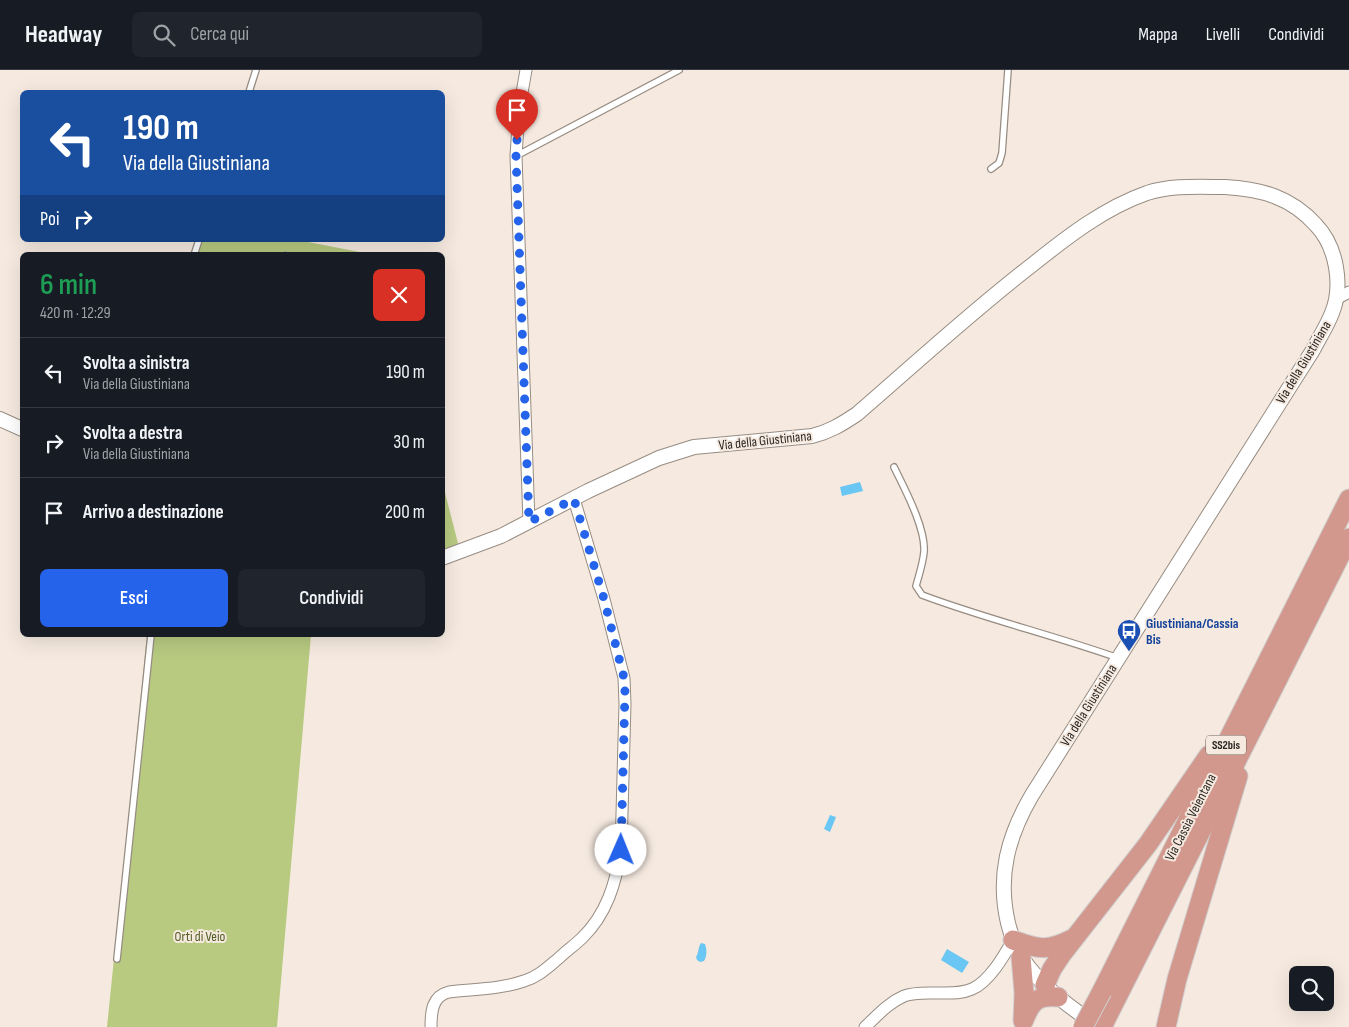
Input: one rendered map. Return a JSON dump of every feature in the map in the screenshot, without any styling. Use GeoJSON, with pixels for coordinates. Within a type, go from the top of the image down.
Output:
{"type":"FeatureCollection","features":[{"type":"Feature","properties":{"kind":"highway","name":"Via Cassia Veientana"},"geometry":{"type":"LineString","coordinates":[[1101,1027],[1109,995],[1246,706],[1349,499]]}},
{"type":"Feature","properties":{"kind":"highway","name":"Via Cassia Veientana"},"geometry":{"type":"LineString","coordinates":[[1083,1027],[1109,995],[1253,727],[1349,538]]}},
{"type":"Feature","properties":{"kind":"highway"},"geometry":{"type":"LineString","coordinates":[[1022,1024],[1032,1005],[1038,999],[1046,997],[1051,991],[1058,959],[1162,826],[1219,741],[1246,706]]}},
{"type":"Feature","properties":{"kind":"highway"},"geometry":{"type":"LineString","coordinates":[[1167,1025],[1177,979],[1253,727]]}},
{"type":"Feature","properties":{"kind":"highway"},"geometry":{"type":"LineString","coordinates":[[1013,940],[1029,946],[1047,948],[1073,939]]}},
{"type":"Feature","properties":{"kind":"highway"},"geometry":{"type":"LineString","coordinates":[[1022,957],[1024,994],[1022,1024]]}},
{"type":"Feature","properties":{"kind":"street"},"geometry":{"type":"LineString","coordinates":[[526,70],[516,156],[529,522]]}},
{"type":"Feature","properties":{"kind":"street","name":"Via della Giustiniana"},"geometry":{"type":"LineString","coordinates":[[445,557],[501,536],[658,458],[694,447],[812,436],[836,427],[857,414],[995,294],[1062,242],[1125,202],[1168,188],[1202,187],[1247,189],[1272,194],[1296,207],[1320,229],[1331,250],[1336,273],[1336,299],[1332,312],[1313,350],[1032,795],[1015,828],[1008,850],[1003,880],[1006,916],[1013,940],[1022,957],[1051,991],[1101,1027]]}},
{"type":"Feature","properties":{"kind":"street"},"geometry":{"type":"LineString","coordinates":[[1336,299],[1349,292]]}},
{"type":"Feature","properties":{"kind":"street"},"geometry":{"type":"LineString","coordinates":[[0,419],[20,428]]}},
{"type":"Feature","properties":{"kind":"street"},"geometry":{"type":"LineString","coordinates":[[431,1027],[434,1003],[442,994],[508,986],[534,977],[542,972],[582,938],[594,924],[613,890],[621,850],[624,678],[604,599],[574,499]]}},
{"type":"Feature","properties":{"kind":"street"},"geometry":{"type":"LineString","coordinates":[[865,1027],[889,1005],[910,994],[972,990],[985,980],[1013,940]]}},
{"type":"Feature","properties":{"kind":"lane"},"geometry":{"type":"LineString","coordinates":[[250,90],[256,70]]}},
{"type":"Feature","properties":{"kind":"lane"},"geometry":{"type":"LineString","coordinates":[[516,156],[679,70]]}},
{"type":"Feature","properties":{"kind":"lane"},"geometry":{"type":"LineString","coordinates":[[991,169],[999,163],[1002,153],[1008,70]]}},
{"type":"Feature","properties":{"kind":"lane"},"geometry":{"type":"LineString","coordinates":[[894,467],[920,525],[924,550],[916,586],[922,596],[1118,658]]}},
{"type":"Feature","properties":{"kind":"lane"},"geometry":{"type":"LineString","coordinates":[[117,959],[152,637]]}},
{"type":"Feature","properties":{"kind":"green space"},"geometry":{"type":"Polygon","coordinates":[[[198,242],[308,242],[360,252],[195,252],[198,242]]]}},
{"type":"Feature","properties":{"kind":"green space"},"geometry":{"type":"Polygon","coordinates":[[[445,493],[460,551],[445,556],[445,493]]]}},
{"type":"Feature","properties":{"kind":"green space","name":"Orti di Veio"},"geometry":{"type":"Polygon","coordinates":[[[147,637],[311,637],[277,1027],[107,1027],[147,637]]]}},
{"type":"Feature","properties":{"kind":"water"},"geometry":{"type":"Polygon","coordinates":[[[860,482],[863,491],[842,496],[840,487],[860,482]]]}},
{"type":"Feature","properties":{"kind":"water"},"geometry":{"type":"Polygon","coordinates":[[[830,815],[836,817],[830,832],[824,829],[830,815]]]}},
{"type":"Feature","properties":{"kind":"water"},"geometry":{"type":"Polygon","coordinates":[[[701,943],[705,944],[706,957],[704,961],[700,962],[696,957],[701,943]]]}},
{"type":"Feature","properties":{"kind":"water"},"geometry":{"type":"Polygon","coordinates":[[[947,949],[969,962],[962,973],[941,960],[947,949]]]}},
{"type":"Feature","properties":{"kind":"place","name":"Giustiniana/Cassia Bis"},"geometry":{"type":"Point","coordinates":[1129,652]}},
{"type":"Feature","properties":{"kind":"route"},"geometry":{"type":"LineString","coordinates":[[517,140],[516,156],[529,522],[574,499],[604,599],[624,678],[625,692],[621,850]]}}]}
